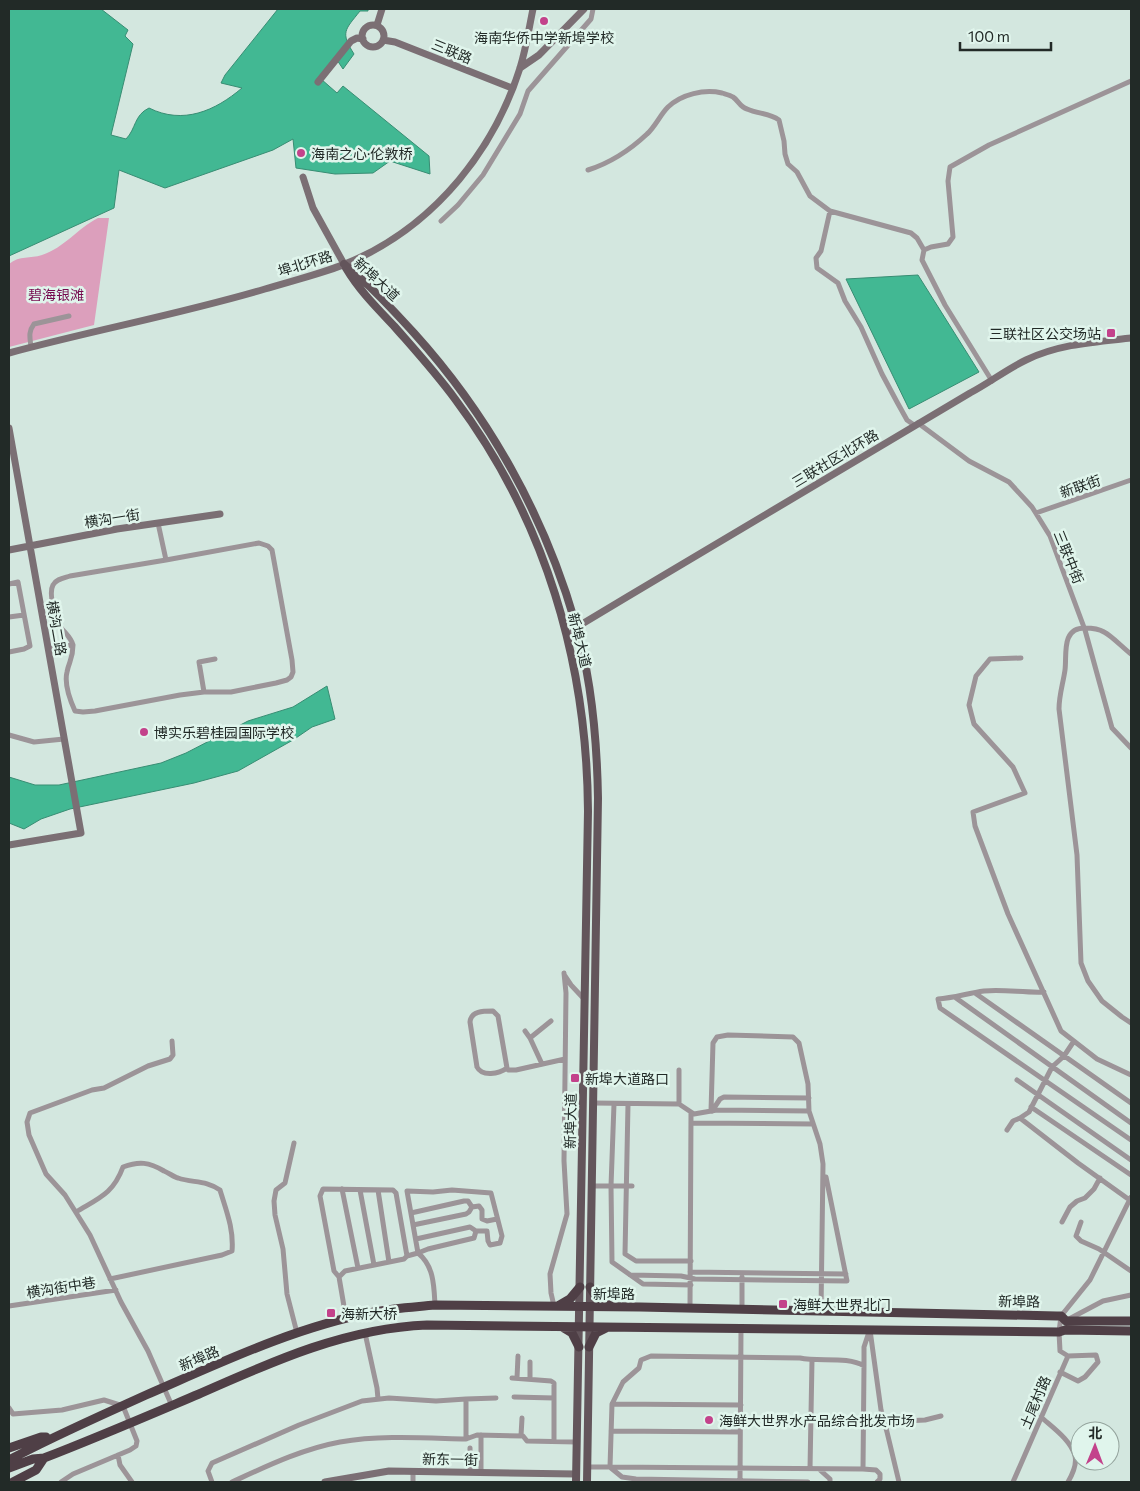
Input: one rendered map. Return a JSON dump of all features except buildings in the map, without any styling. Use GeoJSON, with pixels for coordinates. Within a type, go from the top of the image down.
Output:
{"type":"FeatureCollection","features":[{"type":"Feature","properties":{"kind":"highway"},"geometry":{"type":"LineString","coordinates":[[554,1307],[570,1300],[580,1287]]}},
{"type":"Feature","properties":{"kind":"highway"},"geometry":{"type":"LineString","coordinates":[[590,1287],[598,1300],[614,1307]]}},
{"type":"Feature","properties":{"kind":"highway","name":"新埠路"},"geometry":{"type":"LineString","coordinates":[[51,1437],[163,1388],[297,1333],[346,1318],[404,1307],[435,1305],[742,1309],[1131,1321]]}},
{"type":"Feature","properties":{"kind":"highway"},"geometry":{"type":"LineString","coordinates":[[9,1468],[33,1459],[44,1458],[317,1346],[365,1333],[398,1327],[420,1325],[1058,1332],[1065,1330],[1131,1331]]}},
{"type":"Feature","properties":{"kind":"highway"},"geometry":{"type":"LineString","coordinates":[[557,1326],[572,1333],[578,1347]]}},
{"type":"Feature","properties":{"kind":"highway"},"geometry":{"type":"LineString","coordinates":[[589,1347],[596,1333],[612,1327]]}},
{"type":"Feature","properties":{"kind":"highway"},"geometry":{"type":"LineString","coordinates":[[9,1448],[41,1437],[51,1437]]}},
{"type":"Feature","properties":{"kind":"highway"},"geometry":{"type":"LineString","coordinates":[[9,1460],[51,1437]]}},
{"type":"Feature","properties":{"kind":"highway"},"geometry":{"type":"LineString","coordinates":[[13,1482],[36,1470],[44,1458]]}},
{"type":"Feature","properties":{"kind":"main road","name":"新埠大道"},"geometry":{"type":"LineString","coordinates":[[344,264],[362,279],[438,360],[494,439],[533,510],[559,573],[576,628],[591,699],[598,763],[587,1482]]}},
{"type":"Feature","properties":{"kind":"main road","name":"新埠大道"},"geometry":{"type":"LineString","coordinates":[[344,264],[356,285],[444,384],[485,444],[511,490],[532,533],[554,589],[568,637],[579,692],[587,753],[588,811],[576,1482]]}},
{"type":"Feature","properties":{"kind":"street"},"geometry":{"type":"LineString","coordinates":[[377,26],[382,9]]}},
{"type":"Feature","properties":{"kind":"street","name":"埠北环路"},"geometry":{"type":"LineString","coordinates":[[9,353],[213,303],[344,264],[365,255],[403,232],[442,200],[479,155],[496,123],[520,68],[532,9]]}},
{"type":"Feature","properties":{"kind":"street"},"geometry":{"type":"LineString","coordinates":[[520,68],[539,55],[584,9]]}},
{"type":"Feature","properties":{"kind":"street"},"geometry":{"type":"LineString","coordinates":[[441,221],[458,206],[483,175],[520,114],[528,91],[591,19],[593,9]]}},
{"type":"Feature","properties":{"kind":"street"},"geometry":{"type":"LineString","coordinates":[[318,82],[351,41],[363,38],[365,29],[371,25],[377,26],[383,31],[383,40]]}},
{"type":"Feature","properties":{"kind":"street","name":"三联路"},"geometry":{"type":"LineString","coordinates":[[363,38],[365,43],[372,47],[378,45],[383,40],[395,42],[512,88]]}},
{"type":"Feature","properties":{"kind":"street"},"geometry":{"type":"LineString","coordinates":[[450,63],[457,47]]}},
{"type":"Feature","properties":{"kind":"street"},"geometry":{"type":"LineString","coordinates":[[924,250],[948,244],[953,236],[948,181],[950,167],[989,145],[1131,81]]}},
{"type":"Feature","properties":{"kind":"street"},"geometry":{"type":"LineString","coordinates":[[588,170],[604,165],[632,147],[648,134],[669,107],[682,98],[695,93],[721,93],[734,97],[746,109],[773,116],[779,120],[788,164],[796,172],[810,196],[830,211],[911,233],[917,238],[924,250],[922,260],[944,305],[992,381]]}},
{"type":"Feature","properties":{"kind":"street"},"geometry":{"type":"LineString","coordinates":[[303,177],[313,208],[344,264]]}},
{"type":"Feature","properties":{"kind":"street","name":"三联中街"},"geometry":{"type":"LineString","coordinates":[[830,211],[821,251],[816,258],[817,268],[838,283],[845,301],[861,327],[882,374],[907,420],[916,424],[968,461],[1009,482],[1036,513],[1050,536],[1084,628],[1112,728],[1131,748]]}},
{"type":"Feature","properties":{"kind":"street"},"geometry":{"type":"LineString","coordinates":[[31,347],[29,336],[30,329],[34,324],[69,316]]}},
{"type":"Feature","properties":{"kind":"street","name":"三联社区北环路"},"geometry":{"type":"LineString","coordinates":[[568,637],[576,628],[1024,361],[1070,345],[1131,338]]}},
{"type":"Feature","properties":{"kind":"street","name":"横沟二路"},"geometry":{"type":"LineString","coordinates":[[9,428],[81,833],[9,845]]}},
{"type":"Feature","properties":{"kind":"street","name":"新联街"},"geometry":{"type":"LineString","coordinates":[[1036,513],[1131,480]]}},
{"type":"Feature","properties":{"kind":"street","name":"横沟一街"},"geometry":{"type":"LineString","coordinates":[[9,550],[69,538],[220,514]]}},
{"type":"Feature","properties":{"kind":"street"},"geometry":{"type":"LineString","coordinates":[[158,524],[166,560]]}},
{"type":"Feature","properties":{"kind":"street"},"geometry":{"type":"LineString","coordinates":[[259,543],[268,546],[274,555],[293,672],[287,680],[231,692],[204,692],[180,695],[106,710],[83,712],[75,711],[71,702],[67,678],[67,671],[74,656],[74,645],[62,629],[54,611],[52,592],[53,584],[57,580],[70,576],[259,543]]}},
{"type":"Feature","properties":{"kind":"street"},"geometry":{"type":"LineString","coordinates":[[9,584],[18,582],[30,646],[9,652]]}},
{"type":"Feature","properties":{"kind":"street"},"geometry":{"type":"LineString","coordinates":[[9,617],[24,614]]}},
{"type":"Feature","properties":{"kind":"street"},"geometry":{"type":"LineString","coordinates":[[1131,654],[1104,632],[1084,628],[1070,633],[1066,642],[1065,670],[1059,696],[1077,855],[1081,964],[1088,981],[1102,1001],[1131,1023]]}},
{"type":"Feature","properties":{"kind":"street"},"geometry":{"type":"LineString","coordinates":[[48,649],[74,645]]}},
{"type":"Feature","properties":{"kind":"street"},"geometry":{"type":"LineString","coordinates":[[1021,658],[990,659],[976,676],[970,705],[974,724],[1013,767],[1025,794],[972,812],[975,826],[1008,914],[1061,1031],[1096,1059],[1131,1075]]}},
{"type":"Feature","properties":{"kind":"street"},"geometry":{"type":"LineString","coordinates":[[204,692],[199,662],[215,659]]}},
{"type":"Feature","properties":{"kind":"street"},"geometry":{"type":"LineString","coordinates":[[9,735],[34,742],[64,739]]}},
{"type":"Feature","properties":{"kind":"street"},"geometry":{"type":"LineString","coordinates":[[554,1307],[550,1274],[567,1214],[564,1161],[566,993],[564,973],[571,985],[585,1000]]}},
{"type":"Feature","properties":{"kind":"street"},"geometry":{"type":"LineString","coordinates":[[1044,992],[986,991],[956,998],[938,999],[940,1008],[1131,1140]]}},
{"type":"Feature","properties":{"kind":"street"},"geometry":{"type":"LineString","coordinates":[[975,993],[1131,1103]]}},
{"type":"Feature","properties":{"kind":"street"},"geometry":{"type":"LineString","coordinates":[[956,998],[1131,1122]]}},
{"type":"Feature","properties":{"kind":"street"},"geometry":{"type":"LineString","coordinates":[[507,1068],[498,1016],[493,1011],[475,1013],[472,1015],[470,1022],[479,1071],[483,1074],[507,1068],[508,1070],[516,1070],[565,1059]]}},
{"type":"Feature","properties":{"kind":"street"},"geometry":{"type":"LineString","coordinates":[[530,1038],[551,1021]]}},
{"type":"Feature","properties":{"kind":"street"},"geometry":{"type":"LineString","coordinates":[[525,1031],[542,1064]]}},
{"type":"Feature","properties":{"kind":"street"},"geometry":{"type":"LineString","coordinates":[[711,1111],[713,1043],[717,1036],[793,1037],[799,1043],[808,1084],[809,1110],[820,1144],[847,1280],[742,1275]]}},
{"type":"Feature","properties":{"kind":"street"},"geometry":{"type":"LineString","coordinates":[[172,1041],[173,1055],[170,1058],[148,1066],[104,1088],[92,1090],[30,1113],[27,1122],[29,1135],[46,1174],[64,1195],[90,1235],[110,1279],[148,1351],[172,1406]]}},
{"type":"Feature","properties":{"kind":"street"},"geometry":{"type":"LineString","coordinates":[[1007,1130],[1013,1121],[1028,1112],[1052,1067],[1064,1056],[1074,1041]]}},
{"type":"Feature","properties":{"kind":"street"},"geometry":{"type":"LineString","coordinates":[[679,1070],[679,1104]]}},
{"type":"Feature","properties":{"kind":"street"},"geometry":{"type":"LineString","coordinates":[[1017,1080],[1131,1160]]}},
{"type":"Feature","properties":{"kind":"street"},"geometry":{"type":"LineString","coordinates":[[711,1111],[720,1099],[724,1097],[808,1098]]}},
{"type":"Feature","properties":{"kind":"street"},"geometry":{"type":"LineString","coordinates":[[593,1103],[679,1104],[694,1114],[717,1110],[809,1110]]}},
{"type":"Feature","properties":{"kind":"street"},"geometry":{"type":"LineString","coordinates":[[614,1104],[611,1186],[612,1262],[646,1285],[691,1286]]}},
{"type":"Feature","properties":{"kind":"street"},"geometry":{"type":"LineString","coordinates":[[628,1104],[626,1254],[636,1261],[690,1261]]}},
{"type":"Feature","properties":{"kind":"street"},"geometry":{"type":"LineString","coordinates":[[1031,1106],[1131,1175]]}},
{"type":"Feature","properties":{"kind":"street"},"geometry":{"type":"LineString","coordinates":[[690,1308],[692,1113]]}},
{"type":"Feature","properties":{"kind":"street"},"geometry":{"type":"LineString","coordinates":[[1020,1118],[1131,1199],[1090,1280],[1064,1318],[1058,1332],[1060,1351],[1068,1356],[1096,1355],[1098,1362],[1085,1377],[1078,1381],[1060,1372]]}},
{"type":"Feature","properties":{"kind":"street"},"geometry":{"type":"LineString","coordinates":[[692,1123],[813,1124]]}},
{"type":"Feature","properties":{"kind":"street"},"geometry":{"type":"LineString","coordinates":[[294,1143],[285,1183],[276,1190],[274,1201],[283,1249],[287,1294],[297,1333]]}},
{"type":"Feature","properties":{"kind":"street"},"geometry":{"type":"LineString","coordinates":[[76,1212],[106,1194],[119,1179],[123,1168],[134,1163],[147,1163],[178,1178],[200,1181],[220,1190],[230,1223],[232,1251],[222,1255],[110,1279]]}},
{"type":"Feature","properties":{"kind":"street"},"geometry":{"type":"LineString","coordinates":[[821,1311],[823,1164]]}},
{"type":"Feature","properties":{"kind":"street"},"geometry":{"type":"LineString","coordinates":[[1062,1222],[1070,1207],[1077,1201],[1085,1198],[1094,1189],[1100,1178]]}},
{"type":"Feature","properties":{"kind":"street"},"geometry":{"type":"LineString","coordinates":[[592,1186],[632,1186]]}},
{"type":"Feature","properties":{"kind":"street"},"geometry":{"type":"LineString","coordinates":[[346,1318],[339,1277],[334,1271],[320,1196],[324,1189],[393,1190],[396,1193],[407,1256]]}},
{"type":"Feature","properties":{"kind":"street"},"geometry":{"type":"LineString","coordinates":[[342,1189],[358,1268]]}},
{"type":"Feature","properties":{"kind":"street"},"geometry":{"type":"LineString","coordinates":[[360,1190],[374,1265]]}},
{"type":"Feature","properties":{"kind":"street"},"geometry":{"type":"LineString","coordinates":[[378,1190],[388,1262]]}},
{"type":"Feature","properties":{"kind":"street"},"geometry":{"type":"LineString","coordinates":[[416,1239],[470,1227],[476,1231],[486,1230],[488,1244],[497,1245],[502,1240],[502,1236],[490,1193],[452,1190],[407,1191],[418,1253],[427,1260],[430,1267],[435,1305]]}},
{"type":"Feature","properties":{"kind":"street"},"geometry":{"type":"LineString","coordinates":[[411,1213],[464,1200],[468,1201],[472,1207]]}},
{"type":"Feature","properties":{"kind":"street"},"geometry":{"type":"LineString","coordinates":[[472,1207],[480,1208],[481,1216],[484,1220],[497,1219]]}},
{"type":"Feature","properties":{"kind":"street"},"geometry":{"type":"LineString","coordinates":[[413,1225],[466,1214],[470,1212],[472,1207]]}},
{"type":"Feature","properties":{"kind":"street"},"geometry":{"type":"LineString","coordinates":[[1081,1222],[1076,1236],[1081,1241],[1104,1252],[1131,1271]]}},
{"type":"Feature","properties":{"kind":"street"},"geometry":{"type":"LineString","coordinates":[[339,1277],[345,1271],[404,1259],[407,1256],[428,1249],[474,1238],[476,1231]]}},
{"type":"Feature","properties":{"kind":"street"},"geometry":{"type":"LineString","coordinates":[[630,1275],[846,1274]]}},
{"type":"Feature","properties":{"kind":"street"},"geometry":{"type":"LineString","coordinates":[[742,1275],[742,1309]]}},
{"type":"Feature","properties":{"kind":"street","name":"横沟街中巷"},"geometry":{"type":"LineString","coordinates":[[9,1306],[116,1290]]}},
{"type":"Feature","properties":{"kind":"street"},"geometry":{"type":"LineString","coordinates":[[1064,1318],[1103,1301],[1131,1295]]}},
{"type":"Feature","properties":{"kind":"street"},"geometry":{"type":"LineString","coordinates":[[740,1480],[741,1329]]}},
{"type":"Feature","properties":{"kind":"street"},"geometry":{"type":"LineString","coordinates":[[863,1469],[864,1348],[870,1330]]}},
{"type":"Feature","properties":{"kind":"street"},"geometry":{"type":"LineString","coordinates":[[870,1330],[878,1398],[899,1482]]}},
{"type":"Feature","properties":{"kind":"street"},"geometry":{"type":"LineString","coordinates":[[365,1333],[378,1399]]}},
{"type":"Feature","properties":{"kind":"street"},"geometry":{"type":"LineString","coordinates":[[518,1356],[515,1378],[551,1381],[554,1384],[554,1441]]}},
{"type":"Feature","properties":{"kind":"street"},"geometry":{"type":"LineString","coordinates":[[610,1467],[612,1404],[623,1382],[639,1368],[641,1360],[651,1356],[800,1358],[856,1361],[864,1366]]}},
{"type":"Feature","properties":{"kind":"street","name":"土尾村路"},"geometry":{"type":"LineString","coordinates":[[1013,1482],[1068,1356]]}},
{"type":"Feature","properties":{"kind":"street"},"geometry":{"type":"LineString","coordinates":[[810,1469],[812,1360]]}},
{"type":"Feature","properties":{"kind":"street"},"geometry":{"type":"LineString","coordinates":[[530,1362],[530,1379]]}},
{"type":"Feature","properties":{"kind":"street"},"geometry":{"type":"LineString","coordinates":[[514,1397],[554,1398]]}},
{"type":"Feature","properties":{"kind":"street"},"geometry":{"type":"LineString","coordinates":[[212,1482],[208,1471],[216,1460],[362,1401],[378,1399],[436,1401],[496,1398]]}},
{"type":"Feature","properties":{"kind":"street"},"geometry":{"type":"LineString","coordinates":[[466,1399],[466,1439]]}},
{"type":"Feature","properties":{"kind":"street"},"geometry":{"type":"LineString","coordinates":[[9,1408],[13,1414],[62,1410],[104,1400],[123,1406],[128,1423],[137,1441],[136,1446],[73,1474],[61,1482]]}},
{"type":"Feature","properties":{"kind":"street"},"geometry":{"type":"LineString","coordinates":[[612,1404],[741,1405]]}},
{"type":"Feature","properties":{"kind":"street"},"geometry":{"type":"LineString","coordinates":[[884,1422],[925,1420],[940,1416]]}},
{"type":"Feature","properties":{"kind":"street"},"geometry":{"type":"LineString","coordinates":[[1041,1417],[1058,1432],[1076,1456],[1073,1471],[1068,1482]]}},
{"type":"Feature","properties":{"kind":"street"},"geometry":{"type":"LineString","coordinates":[[521,1436],[522,1418]]}},
{"type":"Feature","properties":{"kind":"street"},"geometry":{"type":"LineString","coordinates":[[611,1431],[740,1432]]}},
{"type":"Feature","properties":{"kind":"street"},"geometry":{"type":"LineString","coordinates":[[232,1482],[308,1451],[341,1442],[385,1438],[466,1439],[481,1435],[521,1436],[527,1441],[577,1442]]}},
{"type":"Feature","properties":{"kind":"street"},"geometry":{"type":"LineString","coordinates":[[481,1435],[481,1472]]}},
{"type":"Feature","properties":{"kind":"street"},"geometry":{"type":"LineString","coordinates":[[470,1448],[470,1472]]}},
{"type":"Feature","properties":{"kind":"street"},"geometry":{"type":"LineString","coordinates":[[118,1455],[120,1465],[132,1482]]}},
{"type":"Feature","properties":{"kind":"street"},"geometry":{"type":"LineString","coordinates":[[588,1467],[863,1469],[876,1470],[880,1474],[880,1479],[877,1482]]}},
{"type":"Feature","properties":{"kind":"street"},"geometry":{"type":"LineString","coordinates":[[610,1467],[622,1477],[636,1479],[808,1482]]}},
{"type":"Feature","properties":{"kind":"street"},"geometry":{"type":"LineString","coordinates":[[819,1469],[830,1479],[830,1482]]}},
{"type":"Feature","properties":{"kind":"street","name":"新东一街"},"geometry":{"type":"LineString","coordinates":[[325,1482],[389,1471],[576,1474]]}},
{"type":"Feature","properties":{"kind":"street"},"geometry":{"type":"LineString","coordinates":[[413,1471],[413,1482]]}},
{"type":"Feature","properties":{"kind":"green space","name":"碧海银滩"},"geometry":{"type":"Polygon","coordinates":[[[98,218],[109,218],[94,325],[9,347],[9,264],[17,259],[50,252],[98,218]]]}},
{"type":"Feature","properties":{"kind":"shaded area"},"geometry":{"type":"Polygon","coordinates":[[[9,9],[101,9],[128,30],[125,36],[133,44],[111,135],[126,139],[140,114],[149,108],[174,115],[198,113],[221,103],[242,88],[221,83],[225,75],[278,9],[368,9],[368,11],[360,11],[346,31],[347,41],[354,54],[343,69],[337,60],[321,79],[337,93],[343,86],[429,156],[430,174],[390,161],[373,173],[335,174],[296,168],[293,139],[273,150],[165,188],[119,170],[114,208],[9,256],[9,9]]]}},
{"type":"Feature","properties":{"kind":"shaded area"},"geometry":{"type":"Polygon","coordinates":[[[918,275],[979,372],[909,409],[846,279],[918,275]]]}},
{"type":"Feature","properties":{"kind":"shaded area"},"geometry":{"type":"Polygon","coordinates":[[[327,686],[335,719],[312,727],[238,771],[194,783],[70,809],[41,819],[24,829],[9,823],[9,777],[35,785],[59,785],[161,763],[186,753],[248,721],[293,707],[327,686]]]}},
{"type":"Feature","properties":{"kind":"place","name":"海南华侨中学新埠学校"},"geometry":{"type":"Point","coordinates":[544,21]}},
{"type":"Feature","properties":{"kind":"place","name":"海南之心·伦敦桥"},"geometry":{"type":"Point","coordinates":[301,153]}},
{"type":"Feature","properties":{"kind":"place","name":"三联社区公交场站"},"geometry":{"type":"Point","coordinates":[1111,333]}},
{"type":"Feature","properties":{"kind":"place","name":"博实乐碧桂园国际学校"},"geometry":{"type":"Point","coordinates":[144,732]}},
{"type":"Feature","properties":{"kind":"place","name":"新埠大道路口"},"geometry":{"type":"Point","coordinates":[575,1078]}},
{"type":"Feature","properties":{"kind":"place","name":"海鲜大世界北门"},"geometry":{"type":"Point","coordinates":[783,1304]}},
{"type":"Feature","properties":{"kind":"place","name":"海新大桥"},"geometry":{"type":"Point","coordinates":[331,1313]}},
{"type":"Feature","properties":{"kind":"place","name":"海鲜大世界水产品综合批发市场"},"geometry":{"type":"Point","coordinates":[709,1420]}}]}
